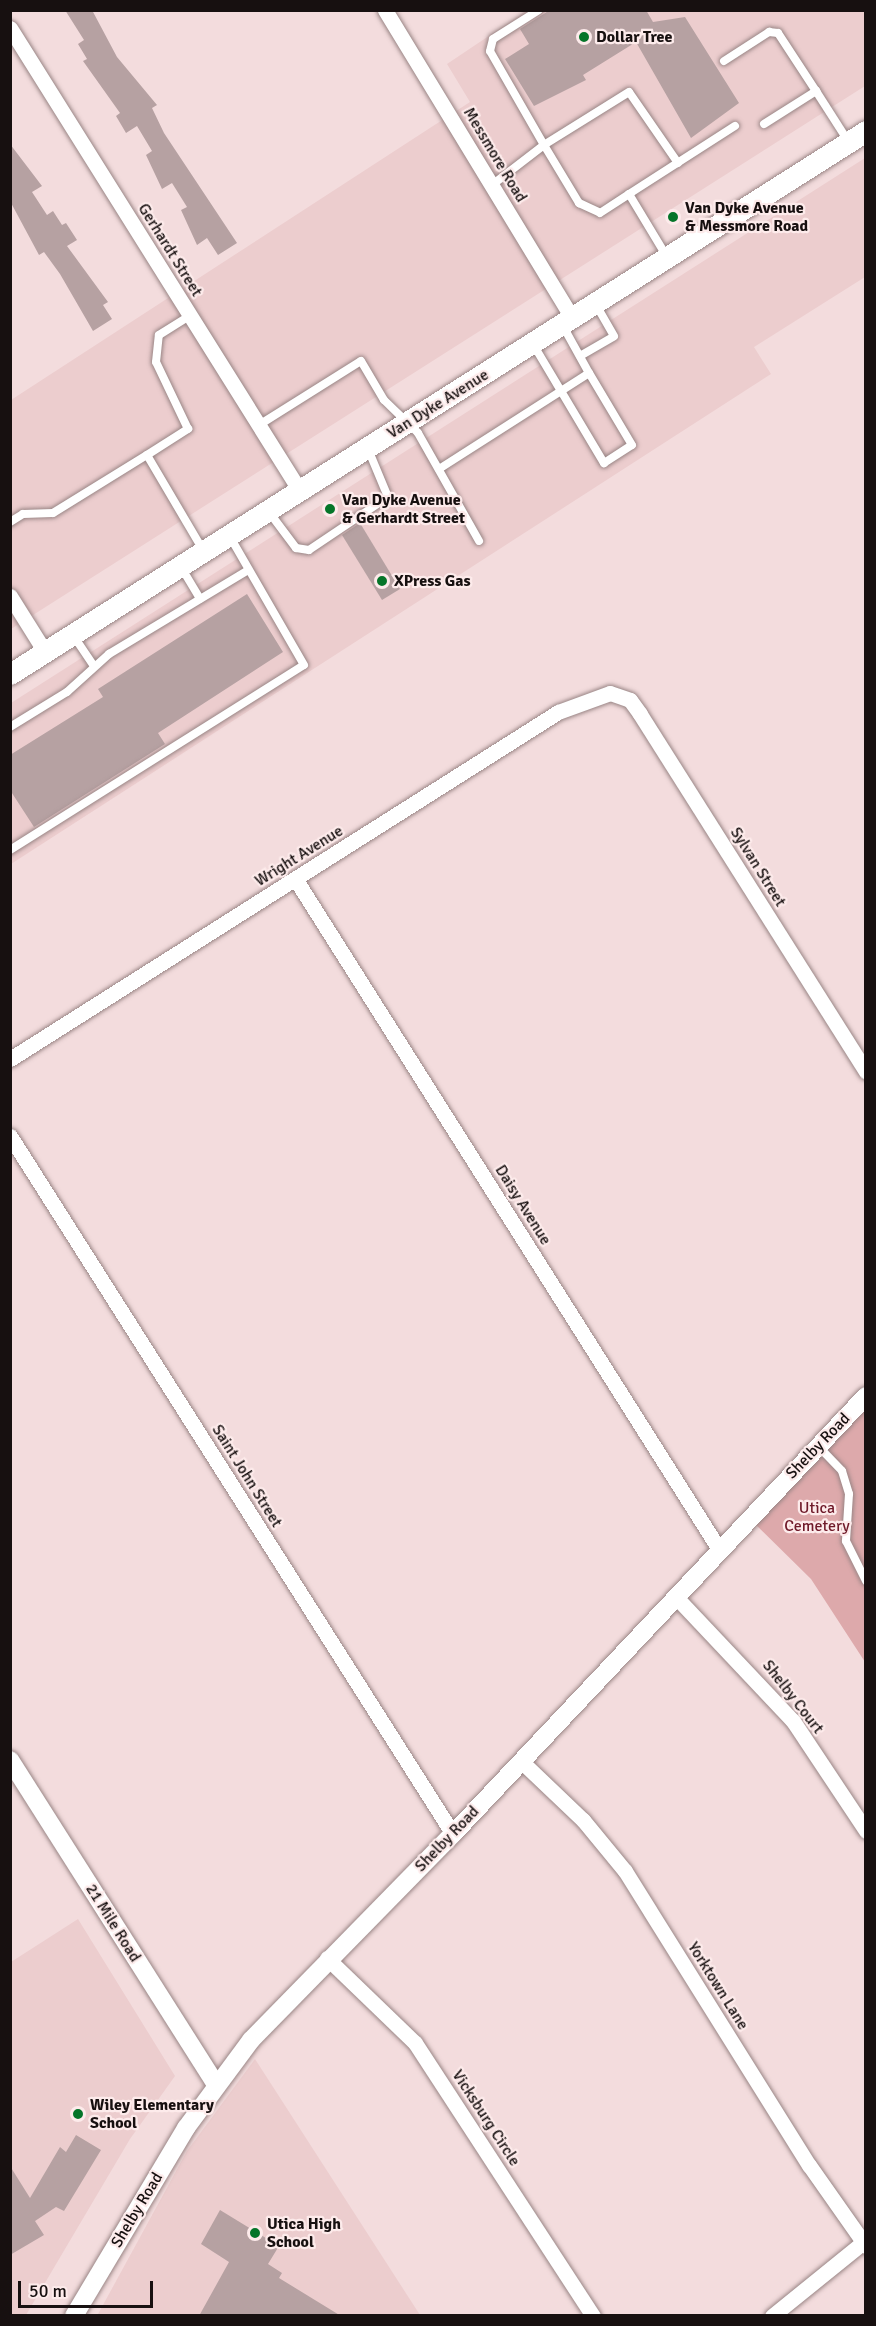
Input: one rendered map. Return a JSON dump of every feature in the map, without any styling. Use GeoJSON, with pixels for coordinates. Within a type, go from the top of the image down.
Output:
{"type":"FeatureCollection","features":[{"type":"Feature","properties":{"kind":"main road","name":"Van Dyke Avenue"},"geometry":{"type":"LineString","coordinates":[[10,674],[596,305],[861,135]]}},
{"type":"Feature","properties":{"kind":"street","name":"Messmore Road"},"geometry":{"type":"LineString","coordinates":[[386,10],[492,185],[568,322]]}},
{"type":"Feature","properties":{"kind":"street","name":"Gerhardt Street"},"geometry":{"type":"LineString","coordinates":[[10,28],[300,491]]}},
{"type":"Feature","properties":{"kind":"street"},"geometry":{"type":"LineString","coordinates":[[10,596],[45,652]]}},
{"type":"Feature","properties":{"kind":"street","name":"Wright Avenue"},"geometry":{"type":"LineString","coordinates":[[10,1059],[558,712],[610,693]]}},
{"type":"Feature","properties":{"kind":"street","name":"Sylvan Street"},"geometry":{"type":"LineString","coordinates":[[610,693],[630,700],[640,714],[866,1071]]}},
{"type":"Feature","properties":{"kind":"street","name":"Daisy Avenue"},"geometry":{"type":"LineString","coordinates":[[296,880],[719,1549]]}},
{"type":"Feature","properties":{"kind":"street","name":"Saint John Street"},"geometry":{"type":"LineString","coordinates":[[10,1136],[453,1834]]}},
{"type":"Feature","properties":{"kind":"street","name":"Shelby Road"},"geometry":{"type":"LineString","coordinates":[[74,2316],[216,2085],[327,1958],[453,1834],[866,1395]]}},
{"type":"Feature","properties":{"kind":"street","name":"Shelby Court"},"geometry":{"type":"LineString","coordinates":[[676,1597],[751,1671],[794,1722],[866,1831]]}},
{"type":"Feature","properties":{"kind":"street","name":"21 Mile Road"},"geometry":{"type":"LineString","coordinates":[[10,1760],[216,2085]]}},
{"type":"Feature","properties":{"kind":"street","name":"Yorktown Lane"},"geometry":{"type":"LineString","coordinates":[[521,1761],[583,1820],[624,1871],[809,2165],[865,2242]]}},
{"type":"Feature","properties":{"kind":"street","name":"Vicksburg Circle"},"geometry":{"type":"LineString","coordinates":[[327,1958],[415,2043],[593,2316]]}},
{"type":"Feature","properties":{"kind":"street"},"geometry":{"type":"LineString","coordinates":[[772,2316],[865,2242]]}},
{"type":"Feature","properties":{"kind":"lane"},"geometry":{"type":"LineString","coordinates":[[539,10],[493,39],[490,51],[544,145],[588,210],[600,213],[735,126]]}},
{"type":"Feature","properties":{"kind":"lane"},"geometry":{"type":"LineString","coordinates":[[724,61],[769,32],[778,33],[816,91],[861,135]]}},
{"type":"Feature","properties":{"kind":"lane"},"geometry":{"type":"LineString","coordinates":[[764,124],[816,91]]}},
{"type":"Feature","properties":{"kind":"lane"},"geometry":{"type":"LineString","coordinates":[[492,185],[544,145],[629,92],[678,163]]}},
{"type":"Feature","properties":{"kind":"lane"},"geometry":{"type":"LineString","coordinates":[[629,194],[668,258]]}},
{"type":"Feature","properties":{"kind":"lane"},"geometry":{"type":"LineString","coordinates":[[580,356],[614,336],[596,305]]}},
{"type":"Feature","properties":{"kind":"lane"},"geometry":{"type":"LineString","coordinates":[[10,522],[23,514],[53,513],[188,429],[156,362],[159,335],[190,316]]}},
{"type":"Feature","properties":{"kind":"lane"},"geometry":{"type":"LineString","coordinates":[[533,344],[562,389],[604,463],[632,446],[580,356],[568,322]]}},
{"type":"Feature","properties":{"kind":"lane"},"geometry":{"type":"LineString","coordinates":[[259,425],[361,361],[384,400],[408,423],[439,469],[454,503],[479,541]]}},
{"type":"Feature","properties":{"kind":"lane"},"geometry":{"type":"LineString","coordinates":[[439,469],[589,373]]}},
{"type":"Feature","properties":{"kind":"lane"},"geometry":{"type":"LineString","coordinates":[[268,511],[296,548],[309,550],[388,497],[368,448]]}},
{"type":"Feature","properties":{"kind":"lane"},"geometry":{"type":"LineString","coordinates":[[147,455],[204,552]]}},
{"type":"Feature","properties":{"kind":"lane"},"geometry":{"type":"LineString","coordinates":[[10,850],[304,665],[229,536]]}},
{"type":"Feature","properties":{"kind":"lane"},"geometry":{"type":"LineString","coordinates":[[180,567],[200,599]]}},
{"type":"Feature","properties":{"kind":"lane"},"geometry":{"type":"LineString","coordinates":[[10,727],[67,692],[94,666],[248,570]]}},
{"type":"Feature","properties":{"kind":"lane"},"geometry":{"type":"LineString","coordinates":[[72,635],[94,666]]}},
{"type":"Feature","properties":{"kind":"lane"},"geometry":{"type":"LineString","coordinates":[[818,1446],[842,1471],[849,1494],[846,1541],[866,1581]]}},
{"type":"Feature","properties":{"kind":"shaded area"},"geometry":{"type":"Polygon","coordinates":[[[526,11],[865,11],[865,86],[11,629],[11,400],[470,102],[447,64],[526,11]]]}},
{"type":"Feature","properties":{"kind":"shaded area"},"geometry":{"type":"Polygon","coordinates":[[[865,158],[865,277],[754,347],[771,374],[11,864],[11,703],[865,158]]]}},
{"type":"Feature","properties":{"kind":"shaded area","name":"Wiley Elementary School"},"geometry":{"type":"Polygon","coordinates":[[[78,1919],[175,2076],[130,2139],[26,2315],[11,2316],[11,1962],[78,1919]]]}},
{"type":"Feature","properties":{"kind":"shaded area","name":"Utica High School"},"geometry":{"type":"Polygon","coordinates":[[[255,2059],[420,2315],[97,2316],[187,2151],[255,2059]]]}},
{"type":"Feature","properties":{"kind":"green space","name":"Utica Cemetery"},"geometry":{"type":"Polygon","coordinates":[[[865,1396],[865,1662],[811,1579],[749,1518],[865,1396]]]}},
{"type":"Feature","properties":{"kind":"building"},"geometry":{"type":"Polygon","coordinates":[[[65,10],[92,10],[117,57],[157,105],[152,108],[164,133],[237,243],[218,255],[207,238],[197,245],[181,210],[187,207],[172,183],[162,189],[146,155],[152,151],[137,126],[126,133],[116,116],[120,113],[83,61],[87,59],[78,44],[84,40],[65,10]]]}},
{"type":"Feature","properties":{"kind":"building"},"geometry":{"type":"Polygon","coordinates":[[[550,10],[646,10],[653,22],[685,17],[739,103],[691,138],[636,42],[583,75],[586,80],[534,106],[505,59],[529,44],[520,29],[550,10]]]}},
{"type":"Feature","properties":{"kind":"building"},"geometry":{"type":"Polygon","coordinates":[[[10,144],[42,186],[32,192],[47,215],[53,211],[62,225],[66,223],[77,240],[67,246],[108,302],[103,305],[112,319],[93,331],[60,274],[44,252],[39,255],[10,201],[10,144]]]}},
{"type":"Feature","properties":{"kind":"building"},"geometry":{"type":"Polygon","coordinates":[[[360,523],[400,589],[382,600],[342,535],[360,523]]]}},
{"type":"Feature","properties":{"kind":"building"},"geometry":{"type":"Polygon","coordinates":[[[247,594],[283,652],[158,733],[165,744],[34,827],[10,790],[10,755],[103,697],[98,689],[247,594]]]}},
{"type":"Feature","properties":{"kind":"building"},"geometry":{"type":"Polygon","coordinates":[[[76,2135],[101,2150],[64,2211],[56,2207],[35,2221],[44,2235],[10,2255],[10,2166],[30,2198],[60,2147],[66,2152],[76,2135]]]}},
{"type":"Feature","properties":{"kind":"building"},"geometry":{"type":"Polygon","coordinates":[[[220,2210],[279,2246],[268,2264],[282,2273],[279,2278],[341,2316],[199,2316],[229,2262],[201,2244],[220,2210]]]}},
{"type":"Feature","properties":{"kind":"place","name":"Dollar Tree"},"geometry":{"type":"Point","coordinates":[584,37]}},
{"type":"Feature","properties":{"kind":"place","name":"Van Dyke Avenue & Messmore Road"},"geometry":{"type":"Point","coordinates":[673,217]}},
{"type":"Feature","properties":{"kind":"place","name":"Van Dyke Avenue & Gerhardt Street"},"geometry":{"type":"Point","coordinates":[330,509]}},
{"type":"Feature","properties":{"kind":"place","name":"XPress Gas"},"geometry":{"type":"Point","coordinates":[382,581]}},
{"type":"Feature","properties":{"kind":"place","name":"Wiley Elementary School"},"geometry":{"type":"Point","coordinates":[78,2114]}},
{"type":"Feature","properties":{"kind":"place","name":"Utica High School"},"geometry":{"type":"Point","coordinates":[255,2233]}}]}
